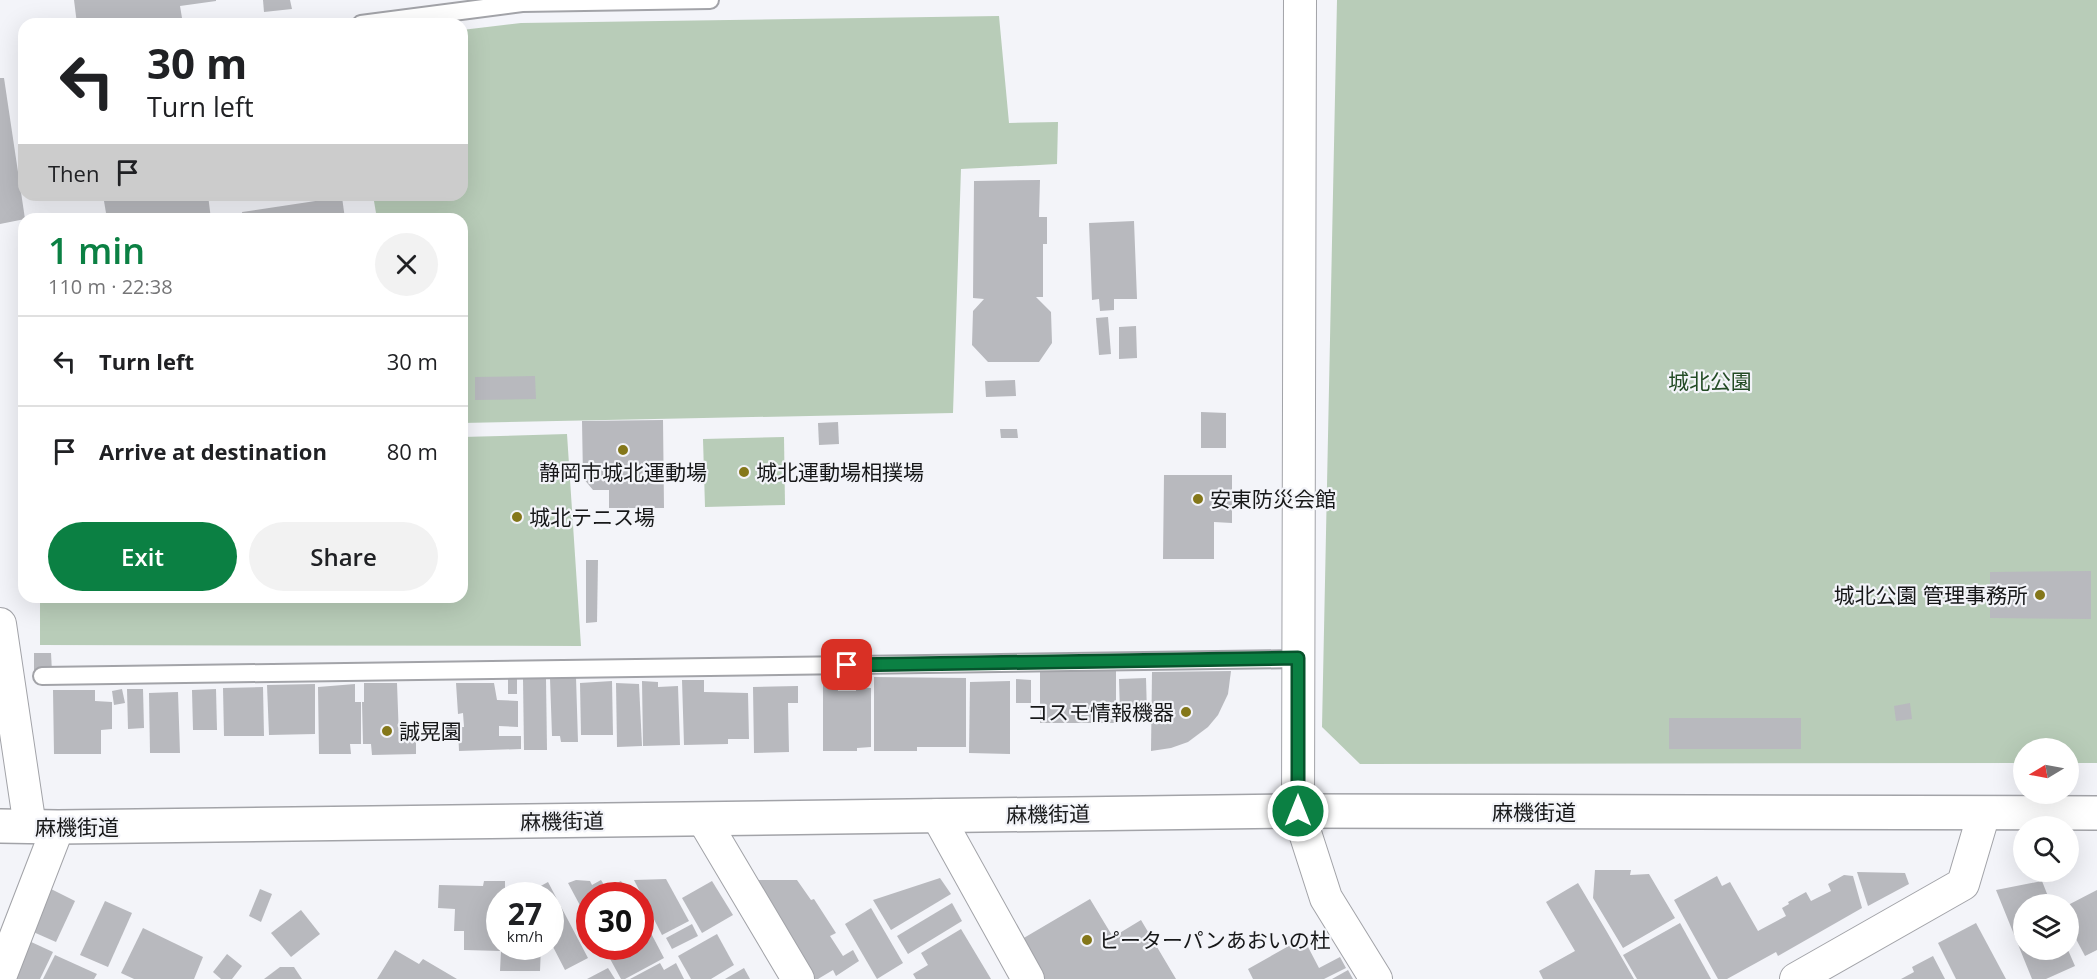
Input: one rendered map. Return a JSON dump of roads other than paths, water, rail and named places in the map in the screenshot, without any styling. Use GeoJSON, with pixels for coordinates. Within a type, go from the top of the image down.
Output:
{"type":"FeatureCollection","features":[{"type":"Feature","properties":{"kind":"street"},"geometry":{"type":"LineString","coordinates":[[1300,0],[1298,811],[1326,897],[1376,979]]}},
{"type":"Feature","properties":{"kind":"street"},"geometry":{"type":"LineString","coordinates":[[0,624],[29,827],[0,977]]}},
{"type":"Feature","properties":{"kind":"street","name":"麻機街道"},"geometry":{"type":"LineString","coordinates":[[29,827],[1298,811],[2097,813]]}},
{"type":"Feature","properties":{"kind":"street"},"geometry":{"type":"LineString","coordinates":[[1796,979],[1963,884],[1984,813]]}},
{"type":"Feature","properties":{"kind":"street"},"geometry":{"type":"LineString","coordinates":[[937,815],[1028,979]]}},
{"type":"Feature","properties":{"kind":"street"},"geometry":{"type":"LineString","coordinates":[[703,819],[798,979]]}},
{"type":"Feature","properties":{"kind":"lane"},"geometry":{"type":"LineString","coordinates":[[407,18],[522,3],[710,0]]}},
{"type":"Feature","properties":{"kind":"lane"},"geometry":{"type":"LineString","coordinates":[[42,676],[1298,658]]}},
{"type":"Feature","properties":{"kind":"place","name":"静岡市城北運動場"},"geometry":{"type":"Point","coordinates":[623,450]}},
{"type":"Feature","properties":{"kind":"place","name":"城北運動場相撲場"},"geometry":{"type":"Point","coordinates":[744,472]}},
{"type":"Feature","properties":{"kind":"place","name":"安東防災会館"},"geometry":{"type":"Point","coordinates":[1198,499]}},
{"type":"Feature","properties":{"kind":"place","name":"城北テニス場"},"geometry":{"type":"Point","coordinates":[517,517]}},
{"type":"Feature","properties":{"kind":"place","name":"城北公園 管理事務所"},"geometry":{"type":"Point","coordinates":[2040,595]}},
{"type":"Feature","properties":{"kind":"place","name":"コスモ情報機器"},"geometry":{"type":"Point","coordinates":[1186,712]}},
{"type":"Feature","properties":{"kind":"place","name":"誠晃園"},"geometry":{"type":"Point","coordinates":[387,731]}},
{"type":"Feature","properties":{"kind":"place","name":"ピーターパンあおいの杜"},"geometry":{"type":"Point","coordinates":[1087,940]}},
{"type":"Feature","properties":{"kind":"park label","name":"城北公園"},"geometry":{"type":"Point","coordinates":[1710,381]}}]}
